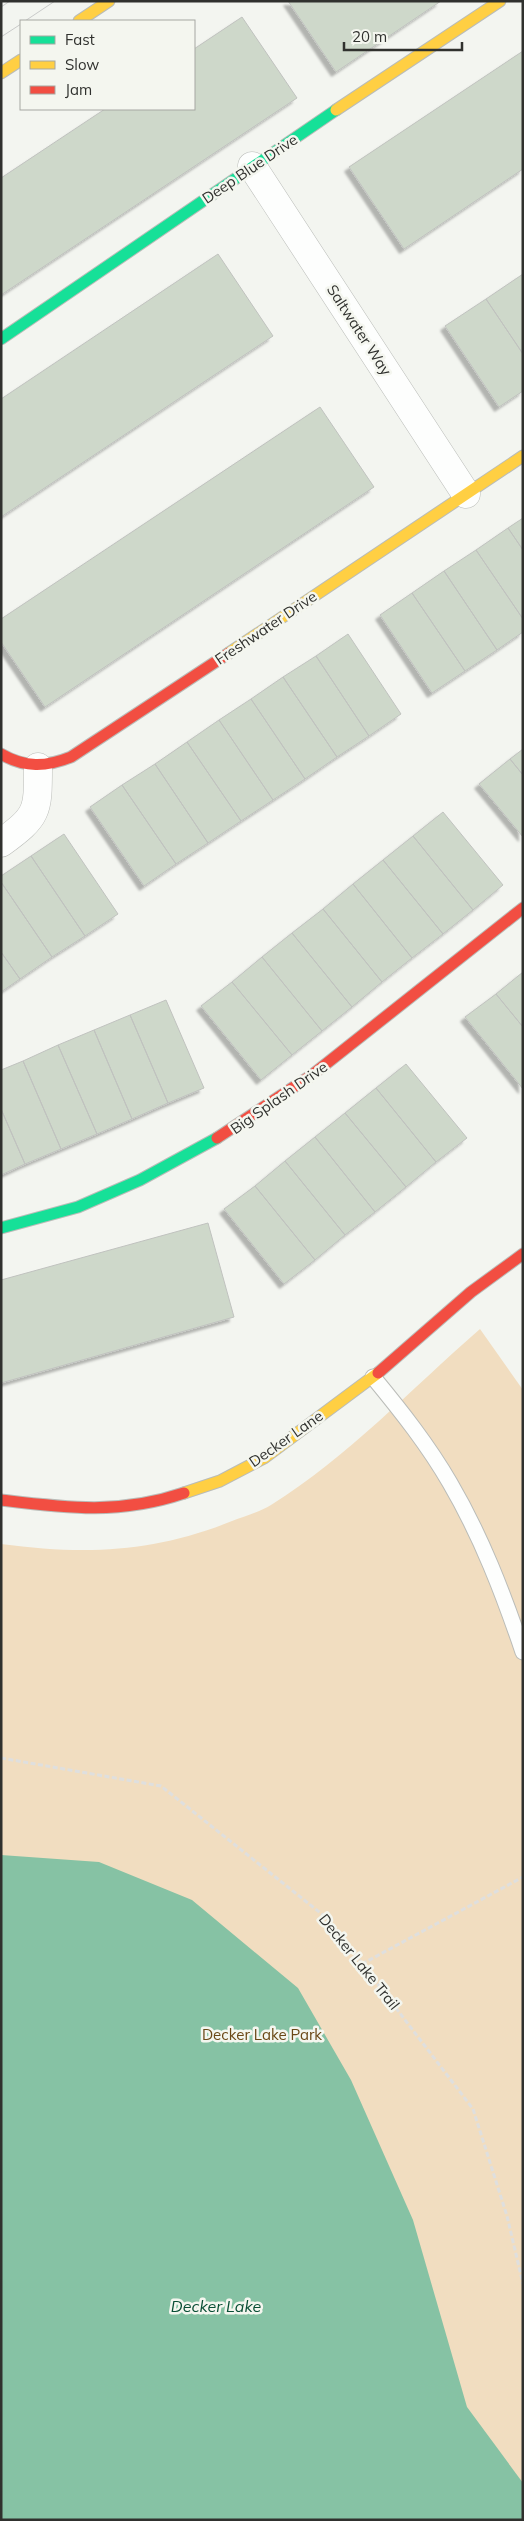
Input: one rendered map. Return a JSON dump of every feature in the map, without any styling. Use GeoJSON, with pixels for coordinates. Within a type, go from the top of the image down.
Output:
{"type":"FeatureCollection","features":[{"type":"Feature","properties":{"kind":"street"},"geometry":{"type":"LineString","coordinates":[[80,20],[109,1]]}},
{"type":"Feature","properties":{"kind":"street","name":"Deep Blue Drive"},"geometry":{"type":"LineString","coordinates":[[1,339],[252,166],[500,1]]}},
{"type":"Feature","properties":{"kind":"street"},"geometry":{"type":"LineString","coordinates":[[1,73],[20,61]]}},
{"type":"Feature","properties":{"kind":"street","name":"Saltwater Way"},"geometry":{"type":"LineString","coordinates":[[252,166],[466,494]]}},
{"type":"Feature","properties":{"kind":"street","name":"Freshwater Drive"},"geometry":{"type":"LineString","coordinates":[[38,768],[60,763],[81,752],[523,456]]}},
{"type":"Feature","properties":{"kind":"street"},"geometry":{"type":"LineString","coordinates":[[1,754],[8,759],[38,768],[38,795],[35,811],[27,825],[1,843]]}},
{"type":"Feature","properties":{"kind":"street","name":"Big Splash Drive"},"geometry":{"type":"LineString","coordinates":[[1,1228],[77,1208],[171,1166],[232,1132],[297,1088],[523,908]]}},
{"type":"Feature","properties":{"kind":"street","name":"Decker Lane"},"geometry":{"type":"LineString","coordinates":[[1,1500],[75,1509],[122,1507],[169,1498],[220,1481],[264,1458],[373,1377],[471,1292],[521,1259]]}},
{"type":"Feature","properties":{"kind":"lane"},"geometry":{"type":"LineString","coordinates":[[373,1377],[409,1421],[450,1483],[484,1549],[523,1652]]}},
{"type":"Feature","properties":{"kind":"path","name":"Decker Lake Trail"},"geometry":{"type":"LineString","coordinates":[[1,1758],[161,1786],[328,1919],[473,2109],[507,2216],[523,2284]]}},
{"type":"Feature","properties":{"kind":"path"},"geometry":{"type":"LineString","coordinates":[[362,1964],[523,1877]]}},
{"type":"Feature","properties":{"kind":"green space","name":"Decker Lake Park"},"geometry":{"type":"Polygon","coordinates":[[[480,1329],[523,1390],[523,2520],[1,2520],[1,1544],[61,1550],[118,1549],[174,1540],[203,1532],[262,1510],[327,1466],[480,1329]]]}},
{"type":"Feature","properties":{"kind":"water","name":"Decker Lake"},"geometry":{"type":"Polygon","coordinates":[[[1,1855],[99,1862],[192,1900],[298,1988],[351,2080],[413,2220],[467,2407],[523,2483],[523,2520],[1,2520],[1,1855]]]}},
{"type":"Feature","properties":{"kind":"building"},"geometry":{"type":"Polygon","coordinates":[[[288,1],[441,1],[336,72],[288,1]]]}},
{"type":"Feature","properties":{"kind":"building"},"geometry":{"type":"Polygon","coordinates":[[[242,17],[297,98],[1,295],[1,178],[103,110],[195,110],[195,48],[242,17]]]}},
{"type":"Feature","properties":{"kind":"building"},"geometry":{"type":"Polygon","coordinates":[[[523,51],[523,169],[404,249],[349,167],[523,51]]]}},
{"type":"Feature","properties":{"kind":"building"},"geometry":{"type":"Polygon","coordinates":[[[218,254],[273,336],[1,517],[1,399],[218,254]]]}},
{"type":"Feature","properties":{"kind":"building"},"geometry":{"type":"Polygon","coordinates":[[[523,274],[523,354],[486,299],[523,274]]]}},
{"type":"Feature","properties":{"kind":"building"},"geometry":{"type":"Polygon","coordinates":[[[486,299],[523,354],[523,391],[499,407],[445,326],[486,299]]]}},
{"type":"Feature","properties":{"kind":"building"},"geometry":{"type":"Polygon","coordinates":[[[320,407],[374,487],[45,707],[1,642],[1,619],[320,407]]]}},
{"type":"Feature","properties":{"kind":"building"},"geometry":{"type":"Polygon","coordinates":[[[523,518],[523,550],[508,528],[523,518]]]}},
{"type":"Feature","properties":{"kind":"building"},"geometry":{"type":"Polygon","coordinates":[[[508,528],[523,550],[523,619],[476,550],[508,528]]]}},
{"type":"Feature","properties":{"kind":"building"},"geometry":{"type":"Polygon","coordinates":[[[476,550],[523,619],[523,632],[497,650],[444,571],[476,550]]]}},
{"type":"Feature","properties":{"kind":"building"},"geometry":{"type":"Polygon","coordinates":[[[444,571],[497,650],[465,671],[412,593],[444,571]]]}},
{"type":"Feature","properties":{"kind":"building"},"geometry":{"type":"Polygon","coordinates":[[[412,593],[465,671],[432,693],[380,615],[412,593]]]}},
{"type":"Feature","properties":{"kind":"building"},"geometry":{"type":"Polygon","coordinates":[[[348,634],[401,714],[369,736],[316,656],[348,634]]]}},
{"type":"Feature","properties":{"kind":"building"},"geometry":{"type":"Polygon","coordinates":[[[316,656],[369,736],[337,757],[283,677],[316,656]]]}},
{"type":"Feature","properties":{"kind":"building"},"geometry":{"type":"Polygon","coordinates":[[[283,677],[337,757],[305,779],[251,699],[283,677]]]}},
{"type":"Feature","properties":{"kind":"building"},"geometry":{"type":"Polygon","coordinates":[[[251,699],[305,779],[273,800],[219,720],[251,699]]]}},
{"type":"Feature","properties":{"kind":"building"},"geometry":{"type":"Polygon","coordinates":[[[219,720],[273,800],[241,821],[187,742],[219,720]]]}},
{"type":"Feature","properties":{"kind":"building"},"geometry":{"type":"Polygon","coordinates":[[[187,742],[241,821],[208,843],[155,764],[187,742]]]}},
{"type":"Feature","properties":{"kind":"building"},"geometry":{"type":"Polygon","coordinates":[[[523,749],[523,775],[510,759],[523,749]]]}},
{"type":"Feature","properties":{"kind":"building"},"geometry":{"type":"Polygon","coordinates":[[[510,759],[523,775],[523,837],[479,784],[510,759]]]}},
{"type":"Feature","properties":{"kind":"building"},"geometry":{"type":"Polygon","coordinates":[[[155,764],[208,843],[176,864],[122,785],[155,764]]]}},
{"type":"Feature","properties":{"kind":"building"},"geometry":{"type":"Polygon","coordinates":[[[122,785],[176,864],[144,886],[90,807],[122,785]]]}},
{"type":"Feature","properties":{"kind":"building"},"geometry":{"type":"Polygon","coordinates":[[[443,812],[503,885],[473,910],[413,836],[443,812]]]}},
{"type":"Feature","properties":{"kind":"building"},"geometry":{"type":"Polygon","coordinates":[[[64,834],[118,914],[85,936],[31,856],[64,834]]]}},
{"type":"Feature","properties":{"kind":"building"},"geometry":{"type":"Polygon","coordinates":[[[413,836],[473,910],[443,934],[383,860],[413,836]]]}},
{"type":"Feature","properties":{"kind":"building"},"geometry":{"type":"Polygon","coordinates":[[[31,856],[85,936],[52,957],[1,882],[1,876],[31,856]]]}},
{"type":"Feature","properties":{"kind":"building"},"geometry":{"type":"Polygon","coordinates":[[[383,860],[443,934],[412,958],[353,884],[383,860]]]}},
{"type":"Feature","properties":{"kind":"building"},"geometry":{"type":"Polygon","coordinates":[[[1,882],[52,957],[20,979],[1,952],[1,882]]]}},
{"type":"Feature","properties":{"kind":"building"},"geometry":{"type":"Polygon","coordinates":[[[353,884],[412,958],[382,982],[323,909],[353,884]]]}},
{"type":"Feature","properties":{"kind":"building"},"geometry":{"type":"Polygon","coordinates":[[[323,909],[382,982],[352,1007],[292,933],[323,909]]]}},
{"type":"Feature","properties":{"kind":"building"},"geometry":{"type":"Polygon","coordinates":[[[292,933],[352,1007],[322,1031],[262,957],[292,933]]]}},
{"type":"Feature","properties":{"kind":"building"},"geometry":{"type":"Polygon","coordinates":[[[1,952],[20,979],[1,992],[1,952]]]}},
{"type":"Feature","properties":{"kind":"building"},"geometry":{"type":"Polygon","coordinates":[[[262,957],[322,1031],[292,1055],[232,982],[262,957]]]}},
{"type":"Feature","properties":{"kind":"building"},"geometry":{"type":"Polygon","coordinates":[[[523,972],[523,1027],[496,994],[523,972]]]}},
{"type":"Feature","properties":{"kind":"building"},"geometry":{"type":"Polygon","coordinates":[[[232,982],[292,1055],[261,1080],[201,1006],[232,982]]]}},
{"type":"Feature","properties":{"kind":"building"},"geometry":{"type":"Polygon","coordinates":[[[496,994],[523,1027],[523,1089],[465,1017],[496,994]]]}},
{"type":"Feature","properties":{"kind":"building"},"geometry":{"type":"Polygon","coordinates":[[[166,1000],[204,1088],[168,1103],[130,1015],[166,1000]]]}},
{"type":"Feature","properties":{"kind":"building"},"geometry":{"type":"Polygon","coordinates":[[[130,1015],[168,1103],[132,1119],[94,1030],[130,1015]]]}},
{"type":"Feature","properties":{"kind":"building"},"geometry":{"type":"Polygon","coordinates":[[[94,1030],[132,1119],[97,1134],[58,1045],[94,1030]]]}},
{"type":"Feature","properties":{"kind":"building"},"geometry":{"type":"Polygon","coordinates":[[[58,1045],[97,1134],[61,1149],[23,1061],[58,1045]]]}},
{"type":"Feature","properties":{"kind":"building"},"geometry":{"type":"Polygon","coordinates":[[[23,1061],[61,1149],[25,1164],[1,1109],[1,1070],[23,1061]]]}},
{"type":"Feature","properties":{"kind":"building"},"geometry":{"type":"Polygon","coordinates":[[[406,1064],[467,1138],[436,1162],[376,1088],[406,1064]]]}},
{"type":"Feature","properties":{"kind":"building"},"geometry":{"type":"Polygon","coordinates":[[[376,1088],[436,1162],[406,1187],[345,1113],[376,1088]]]}},
{"type":"Feature","properties":{"kind":"building"},"geometry":{"type":"Polygon","coordinates":[[[1,1109],[25,1164],[1,1175],[1,1109]]]}},
{"type":"Feature","properties":{"kind":"building"},"geometry":{"type":"Polygon","coordinates":[[[345,1113],[406,1187],[375,1212],[315,1137],[345,1113]]]}},
{"type":"Feature","properties":{"kind":"building"},"geometry":{"type":"Polygon","coordinates":[[[315,1137],[375,1212],[345,1235],[285,1161],[315,1137]]]}},
{"type":"Feature","properties":{"kind":"building"},"geometry":{"type":"Polygon","coordinates":[[[285,1161],[345,1235],[315,1260],[255,1186],[285,1161]]]}},
{"type":"Feature","properties":{"kind":"building"},"geometry":{"type":"Polygon","coordinates":[[[255,1186],[315,1260],[284,1284],[224,1209],[255,1186]]]}},
{"type":"Feature","properties":{"kind":"building"},"geometry":{"type":"Polygon","coordinates":[[[208,1223],[234,1317],[1,1383],[1,1280],[208,1223]]]}},
{"type":"Feature","properties":{"kind":"tram line"},"geometry":{"type":"LineString","coordinates":[[1,7],[10,1]]}},
{"type":"Feature","properties":{"kind":"tram line"},"geometry":{"type":"LineString","coordinates":[[26,20],[55,1]]}},
{"type":"Feature","properties":{"kind":"tram line"},"geometry":{"type":"LineString","coordinates":[[1,37],[20,25]]}},
{"type":"Feature","properties":{"kind":"traffic: fast"},"geometry":{"type":"LineString","coordinates":[[1,339],[336,110]]}},
{"type":"Feature","properties":{"kind":"traffic: fast"},"geometry":{"type":"LineString","coordinates":[[1,1228],[78,1207],[140,1180],[217,1138]]}},
{"type":"Feature","properties":{"kind":"traffic: slow"},"geometry":{"type":"LineString","coordinates":[[80,20],[109,1]]}},
{"type":"Feature","properties":{"kind":"traffic: slow"},"geometry":{"type":"LineString","coordinates":[[336,110],[500,1]]}},
{"type":"Feature","properties":{"kind":"traffic: slow"},"geometry":{"type":"LineString","coordinates":[[1,73],[20,61]]}},
{"type":"Feature","properties":{"kind":"traffic: slow"},"geometry":{"type":"LineString","coordinates":[[229,653],[523,456]]}},
{"type":"Feature","properties":{"kind":"traffic: slow"},"geometry":{"type":"LineString","coordinates":[[184,1493],[220,1481],[264,1458],[378,1373]]}},
{"type":"Feature","properties":{"kind":"traffic: jam"},"geometry":{"type":"LineString","coordinates":[[1,754],[27,764],[53,763],[71,757],[229,653]]}},
{"type":"Feature","properties":{"kind":"traffic: jam"},"geometry":{"type":"LineString","coordinates":[[217,1138],[312,1075],[523,908]]}},
{"type":"Feature","properties":{"kind":"traffic: jam"},"geometry":{"type":"LineString","coordinates":[[378,1373],[471,1292],[523,1254]]}},
{"type":"Feature","properties":{"kind":"traffic: jam"},"geometry":{"type":"LineString","coordinates":[[1,1500],[93,1508],[137,1504],[184,1493]]}}]}
